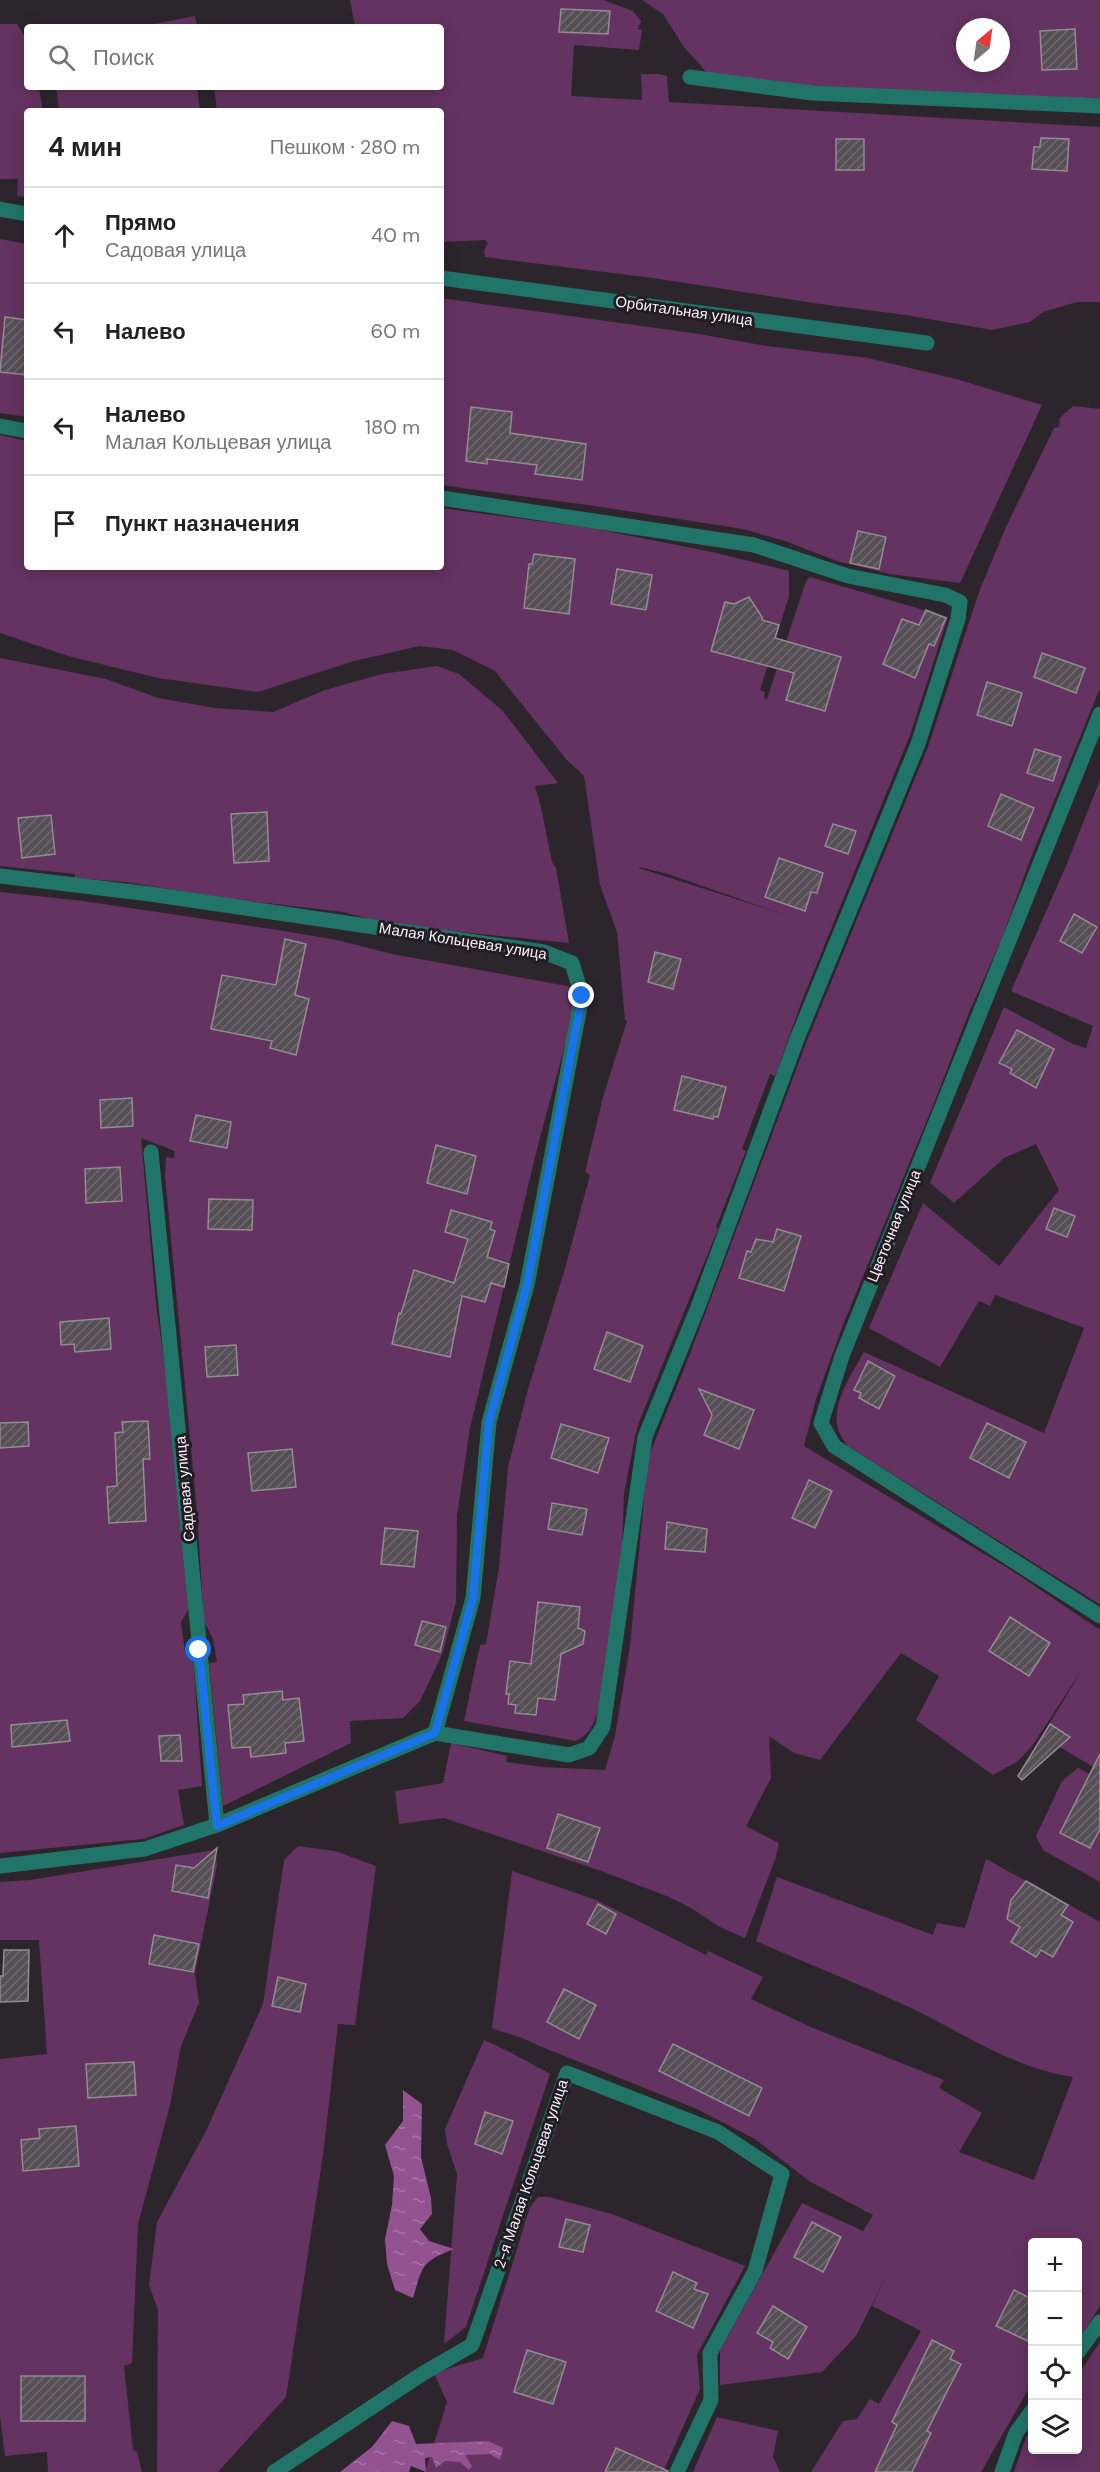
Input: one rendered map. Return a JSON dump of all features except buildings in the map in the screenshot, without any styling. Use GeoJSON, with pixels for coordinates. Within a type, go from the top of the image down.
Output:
{"type":"FeatureCollection","features":[{"type":"Feature","properties":{"kind":"street"},"geometry":{"type":"LineString","coordinates":[[690,77],[812,93],[1100,106]]}},
{"type":"Feature","properties":{"kind":"street"},"geometry":{"type":"LineString","coordinates":[[0,209],[24,213]]}},
{"type":"Feature","properties":{"kind":"street","name":"Орбитальная улица"},"geometry":{"type":"LineString","coordinates":[[444,278],[927,343]]}},
{"type":"Feature","properties":{"kind":"street"},"geometry":{"type":"LineString","coordinates":[[0,426],[24,430]]}},
{"type":"Feature","properties":{"kind":"street"},"geometry":{"type":"LineString","coordinates":[[0,1866],[145,1849],[217,1826],[435,1733],[569,1755],[589,1748],[603,1727],[645,1437],[698,1307],[797,1039],[918,744],[958,619],[960,602],[945,595],[848,576],[754,545],[444,498]]}},
{"type":"Feature","properties":{"kind":"street","name":"Цветочная улица"},"geometry":{"type":"LineString","coordinates":[[1100,714],[842,1356],[821,1423],[834,1446],[1100,1616]]}},
{"type":"Feature","properties":{"kind":"street","name":"Малая Кольцевая улица"},"geometry":{"type":"LineString","coordinates":[[0,876],[150,894],[544,952],[572,963],[582,996],[527,1285],[489,1422],[473,1598],[435,1733]]}},
{"type":"Feature","properties":{"kind":"street","name":"Садовая улица"},"geometry":{"type":"LineString","coordinates":[[151,1152],[217,1826]]}},
{"type":"Feature","properties":{"kind":"street","name":"2-я Малая Кольцевая улица"},"geometry":{"type":"LineString","coordinates":[[274,2472],[422,2374],[472,2345],[567,2073],[718,2132],[782,2174],[755,2271],[710,2353],[711,2400],[677,2472]]}},
{"type":"Feature","properties":{"kind":"street"},"geometry":{"type":"LineString","coordinates":[[1082,2346],[1100,2322]]}},
{"type":"Feature","properties":{"kind":"street"},"geometry":{"type":"LineString","coordinates":[[1002,2472],[1016,2433],[1028,2416]]}},
{"type":"Feature","properties":{"kind":"shaded area"},"geometry":{"type":"Polygon","coordinates":[[[350,0],[603,0],[633,11],[641,21],[638,29],[642,30],[639,50],[574,45],[571,96],[642,100],[641,74],[659,74],[667,76],[669,102],[1100,127],[1100,302],[1077,302],[1043,312],[1030,322],[992,330],[653,278],[485,257],[484,250],[488,243],[485,240],[444,242],[444,108],[217,108],[214,90],[444,90],[444,24],[354,24],[350,0]]]}},
{"type":"Feature","properties":{"kind":"shaded area"},"geometry":{"type":"Polygon","coordinates":[[[642,0],[1100,0],[1100,99],[818,88],[709,75],[684,47],[663,14],[642,0]]]}},
{"type":"Feature","properties":{"kind":"shaded area"},"geometry":{"type":"Polygon","coordinates":[[[195,16],[196,24],[154,24],[195,16]]]}},
{"type":"Feature","properties":{"kind":"shaded area"},"geometry":{"type":"Polygon","coordinates":[[[0,24],[17,24],[24,35],[24,90],[40,90],[42,108],[24,108],[24,197],[17,196],[18,179],[0,179],[0,24]]]}},
{"type":"Feature","properties":{"kind":"shaded area"},"geometry":{"type":"Polygon","coordinates":[[[56,90],[197,90],[200,108],[59,108],[56,90]]]}},
{"type":"Feature","properties":{"kind":"shaded area"},"geometry":{"type":"Polygon","coordinates":[[[0,239],[24,243],[24,417],[0,413],[0,239]]]}},
{"type":"Feature","properties":{"kind":"shaded area"},"geometry":{"type":"Polygon","coordinates":[[[444,298],[699,334],[767,346],[868,358],[956,379],[1042,405],[960,583],[890,574],[837,561],[785,541],[743,529],[444,485],[444,298]]]}},
{"type":"Feature","properties":{"kind":"shaded area"},"geometry":{"type":"Polygon","coordinates":[[[1073,406],[1100,409],[1100,688],[1030,860],[1002,938],[968,1015],[843,1325],[816,1399],[804,1446],[1011,1570],[1100,1630],[1100,1771],[1060,1747],[1052,1753],[1034,1749],[1085,1665],[1032,1746],[1018,1761],[993,1775],[916,1720],[939,1676],[901,1653],[820,1760],[794,1753],[769,1736],[771,1778],[746,1826],[779,1843],[776,1857],[745,1938],[720,1927],[669,1897],[604,1872],[444,1818],[399,1824],[395,1791],[443,1783],[451,1743],[507,1756],[506,1762],[542,1767],[605,1770],[615,1736],[630,1646],[648,1458],[690,1354],[806,1043],[928,747],[979,592],[1006,527],[1054,428],[1059,427],[1060,418],[1073,406]]]}},
{"type":"Feature","properties":{"kind":"shaded area"},"geometry":{"type":"Polygon","coordinates":[[[0,435],[24,440],[24,570],[444,570],[444,508],[591,528],[712,552],[789,571],[789,596],[760,690],[765,692],[764,698],[767,699],[806,581],[810,577],[948,617],[910,735],[803,998],[775,1076],[770,1074],[742,1149],[746,1151],[716,1227],[718,1229],[639,1422],[624,1494],[621,1571],[599,1705],[592,1726],[586,1735],[576,1741],[464,1721],[480,1645],[486,1644],[499,1568],[508,1467],[528,1389],[564,1272],[590,1175],[585,1172],[603,1097],[627,1021],[625,1020],[617,932],[600,885],[584,776],[566,759],[495,671],[453,650],[420,646],[354,661],[258,692],[158,678],[68,656],[0,633],[0,435]],[[639,867],[639,868],[783,914],[668,874],[639,867]]]}},
{"type":"Feature","properties":{"kind":"shaded area"},"geometry":{"type":"Polygon","coordinates":[[[0,658],[106,679],[158,698],[215,708],[273,712],[325,690],[382,674],[437,666],[459,674],[503,711],[558,783],[535,786],[552,862],[556,868],[569,943],[393,925],[343,912],[224,898],[126,882],[75,878],[75,874],[0,866],[0,658]]]}},
{"type":"Feature","properties":{"kind":"shaded area"},"geometry":{"type":"Polygon","coordinates":[[[1100,780],[1099,1604],[848,1446],[840,1435],[837,1411],[845,1386],[864,1352],[1044,1433],[1084,1328],[995,1295],[990,1306],[979,1301],[940,1367],[869,1328],[923,1203],[999,1266],[1059,1190],[1036,1144],[1004,1158],[954,1203],[930,1183],[1004,1007],[1073,1044],[1086,1048],[1093,1026],[1011,991],[1066,866],[1100,780]]]}},
{"type":"Feature","properties":{"kind":"shaded area"},"geometry":{"type":"Polygon","coordinates":[[[0,892],[83,901],[337,940],[392,954],[578,988],[578,997],[538,1145],[470,1428],[457,1515],[456,1602],[443,1652],[420,1701],[403,1718],[350,1721],[351,1743],[223,1806],[209,1663],[217,1662],[213,1639],[204,1622],[197,1511],[165,1176],[166,1157],[174,1158],[175,1151],[141,1138],[156,1303],[168,1390],[189,1608],[181,1622],[185,1652],[187,1655],[193,1655],[202,1786],[178,1790],[184,1825],[143,1839],[0,1853],[0,892]]]}},
{"type":"Feature","properties":{"kind":"shaded area"},"geometry":{"type":"Polygon","coordinates":[[[1078,1768],[1100,1779],[1100,1882],[1043,1850],[1036,1836],[1062,1781],[1078,1768]]]}},
{"type":"Feature","properties":{"kind":"shaded area"},"geometry":{"type":"Polygon","coordinates":[[[298,1846],[335,1851],[376,1866],[355,2025],[338,2024],[323,2155],[286,2397],[218,2472],[157,2472],[158,2310],[149,2285],[157,2222],[206,2131],[263,2004],[284,1860],[298,1846]]]}},
{"type":"Feature","properties":{"kind":"shaded area"},"geometry":{"type":"Polygon","coordinates":[[[215,1850],[217,1865],[195,1973],[199,2003],[181,2046],[170,2105],[138,2224],[132,2363],[124,2366],[133,2450],[137,2452],[142,2472],[48,2472],[47,2452],[5,2456],[0,2416],[0,2059],[47,2054],[39,1940],[0,1940],[0,1882],[30,1880],[215,1850]]]}},
{"type":"Feature","properties":{"kind":"shaded area"},"geometry":{"type":"Polygon","coordinates":[[[986,1859],[1100,1922],[1100,2306],[1082,2335],[1082,2238],[1028,2238],[1028,2390],[981,2472],[811,2472],[843,2421],[857,2419],[870,2399],[879,2404],[921,2331],[872,2306],[886,2276],[856,2336],[822,2372],[720,2385],[720,2350],[802,2203],[863,2231],[873,2215],[809,2181],[755,2139],[697,2109],[492,2028],[512,1871],[596,1900],[706,1955],[708,1951],[763,1977],[751,1999],[813,2028],[944,2080],[939,2088],[982,2113],[959,2152],[1034,2180],[1073,2077],[1029,2066],[1008,2057],[907,2006],[756,1941],[777,1877],[933,1935],[937,1923],[965,1928],[986,1859]]]}},
{"type":"Feature","properties":{"kind":"shaded area"},"geometry":{"type":"Polygon","coordinates":[[[484,2040],[550,2074],[466,2327],[444,2344],[457,2174],[447,2144],[445,2129],[484,2040]]]}},
{"type":"Feature","properties":{"kind":"shaded area"},"geometry":{"type":"Polygon","coordinates":[[[538,2197],[549,2197],[612,2214],[745,2266],[697,2355],[700,2389],[663,2472],[425,2472],[447,2402],[434,2373],[483,2358],[530,2207],[538,2197]]]}},
{"type":"Feature","properties":{"kind":"shaded area"},"geometry":{"type":"Polygon","coordinates":[[[1100,2342],[1100,2472],[1014,2472],[1028,2435],[1028,2454],[1082,2454],[1082,2369],[1100,2342]]]}},
{"type":"Feature","properties":{"kind":"shaded area"},"geometry":{"type":"Polygon","coordinates":[[[717,2417],[778,2431],[773,2457],[780,2472],[693,2472],[717,2417]]]}},
{"type":"Feature","properties":{"kind":"water"},"geometry":{"type":"Polygon","coordinates":[[[403,2090],[422,2104],[421,2157],[431,2198],[432,2214],[420,2229],[429,2241],[454,2249],[435,2258],[425,2266],[413,2298],[395,2290],[387,2264],[385,2239],[392,2205],[394,2176],[385,2145],[403,2121],[403,2090]]]}},
{"type":"Feature","properties":{"kind":"water"},"geometry":{"type":"Polygon","coordinates":[[[392,2421],[409,2426],[416,2444],[488,2441],[503,2448],[500,2460],[490,2454],[465,2455],[472,2466],[469,2470],[460,2462],[445,2461],[436,2468],[432,2457],[425,2458],[426,2472],[411,2466],[409,2472],[340,2472],[372,2447],[392,2421]]]}},
{"type":"Feature","properties":{"kind":"route"},"geometry":{"type":"LineString","coordinates":[[199,1650],[217,1826],[435,1733],[473,1598],[489,1422],[527,1285],[582,996]]}}]}
